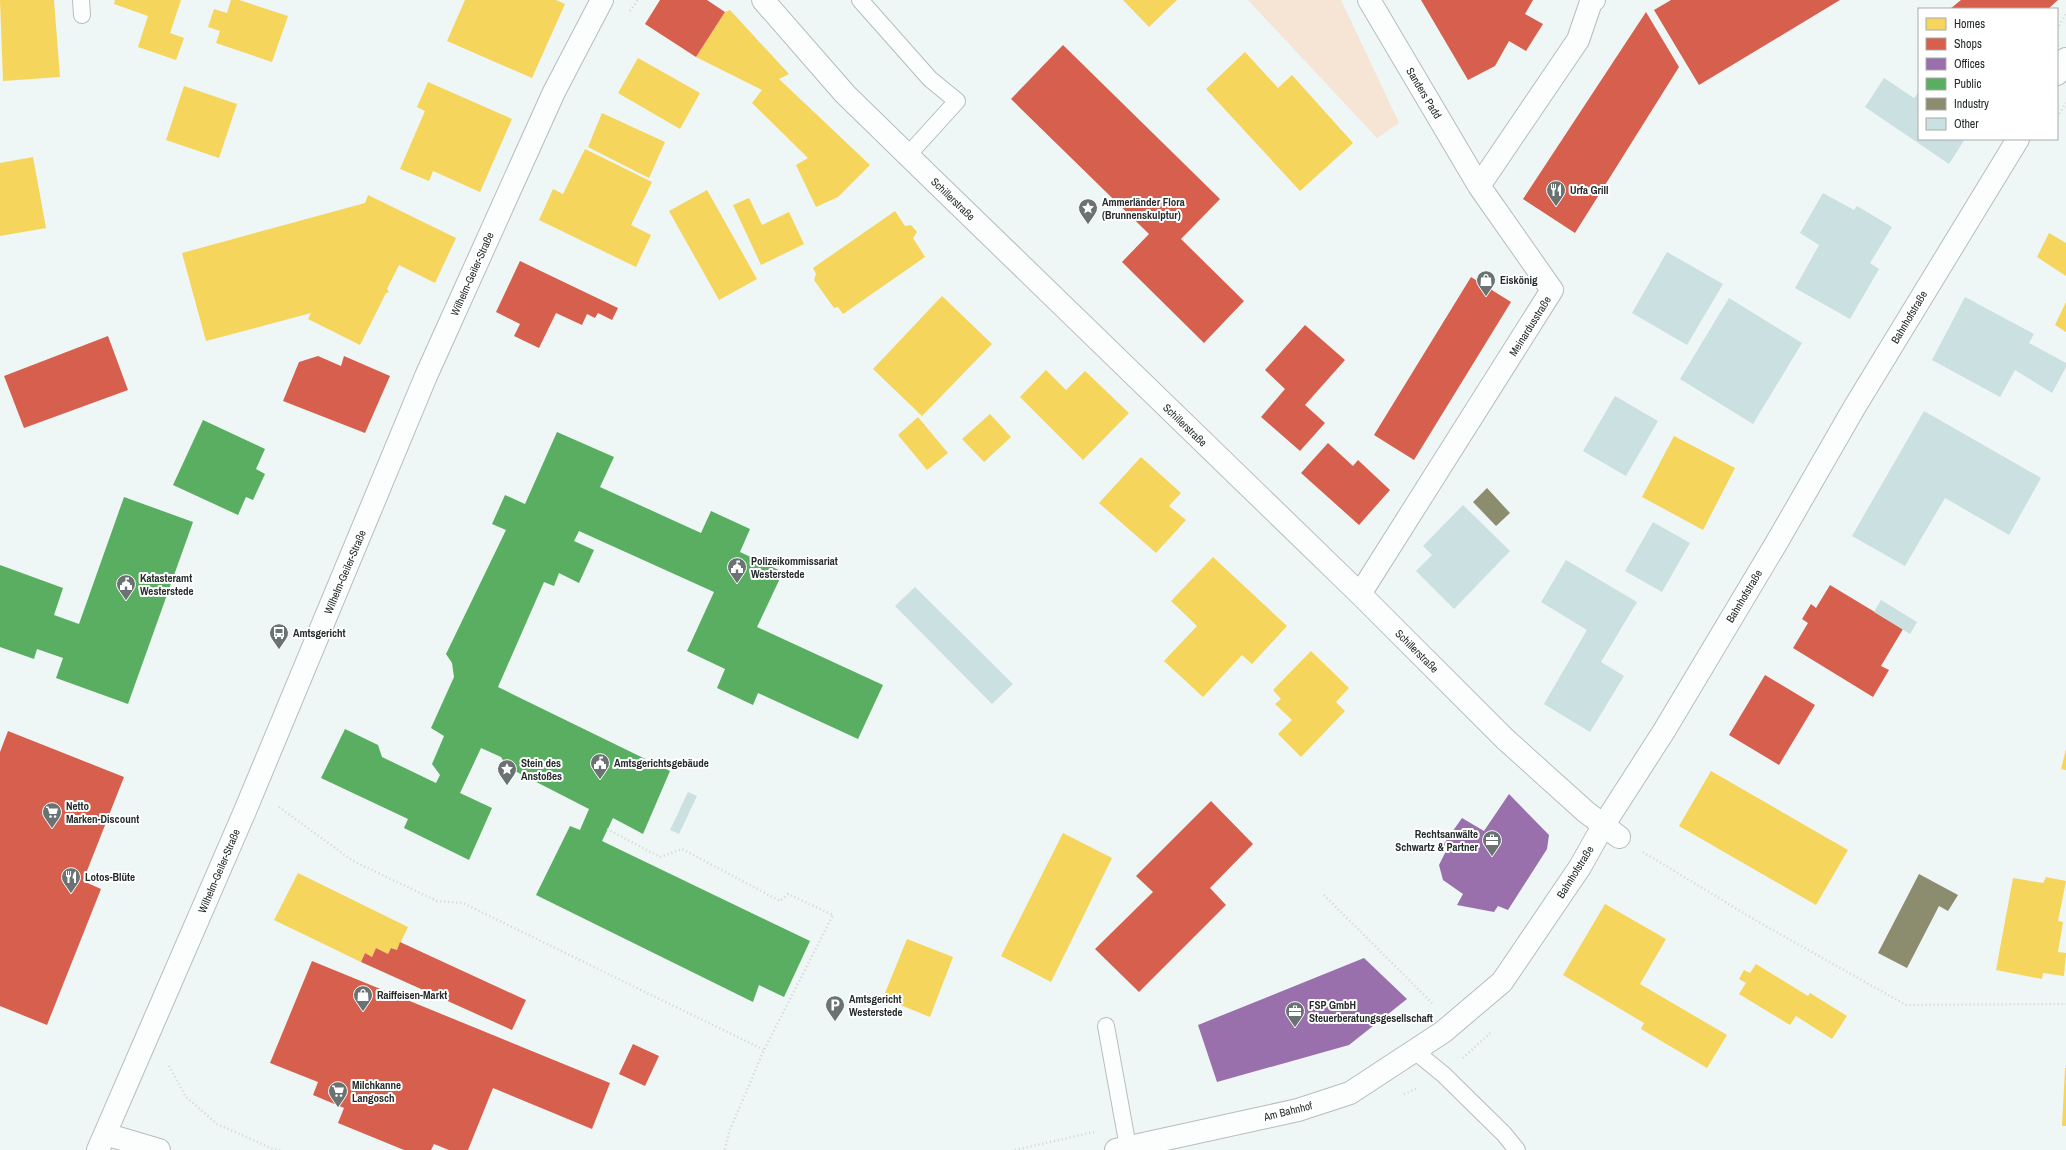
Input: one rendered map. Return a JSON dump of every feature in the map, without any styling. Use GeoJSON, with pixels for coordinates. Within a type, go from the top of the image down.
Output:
{"type":"FeatureCollection","features":[{"type":"Feature","properties":{"kind":"street","name":"Wilhelm-Geiler-Straße"},"geometry":{"type":"LineString","coordinates":[[102,1142],[245,811],[426,376],[554,92],[602,0]]}},
{"type":"Feature","properties":{"kind":"street","name":"Schillerstraße"},"geometry":{"type":"LineString","coordinates":[[763,0],[846,94],[908,155],[1360,594],[1505,739],[1611,832]]}},
{"type":"Feature","properties":{"kind":"street","name":"Sanders Padd"},"geometry":{"type":"LineString","coordinates":[[1369,0],[1479,186]]}},
{"type":"Feature","properties":{"kind":"street"},"geometry":{"type":"LineString","coordinates":[[1479,186],[1578,40],[1590,2],[1594,0]]}},
{"type":"Feature","properties":{"kind":"street"},"geometry":{"type":"LineString","coordinates":[[2058,72],[2066,59]]}},
{"type":"Feature","properties":{"kind":"street","name":"Bahnhofstraße"},"geometry":{"type":"LineString","coordinates":[[1444,1032],[1502,982],[1580,867],[1611,832],[1664,731],[1777,542],[1854,408],[2017,140]]}},
{"type":"Feature","properties":{"kind":"street","name":"Meinardusstraße"},"geometry":{"type":"LineString","coordinates":[[1360,594],[1552,290],[1479,186]]}},
{"type":"Feature","properties":{"kind":"street","name":"Am Bahnhof"},"geometry":{"type":"LineString","coordinates":[[1122,1149],[1298,1110],[1350,1093],[1416,1052],[1444,1032]]}},
{"type":"Feature","properties":{"kind":"street"},"geometry":{"type":"LineString","coordinates":[[102,1142],[159,1150]]}},
{"type":"Feature","properties":{"kind":"lane"},"geometry":{"type":"LineString","coordinates":[[860,0],[930,79],[957,101],[908,155]]}},
{"type":"Feature","properties":{"kind":"lane"},"geometry":{"type":"LineString","coordinates":[[1106,1026],[1123,1124],[1122,1149]]}},
{"type":"Feature","properties":{"kind":"lane"},"geometry":{"type":"LineString","coordinates":[[1416,1052],[1444,1075],[1504,1134],[1517,1150]]}},
{"type":"Feature","properties":{"kind":"path"},"geometry":{"type":"LineString","coordinates":[[2058,27],[2066,14]]}},
{"type":"Feature","properties":{"kind":"path"},"geometry":{"type":"LineString","coordinates":[[2058,115],[2066,103]]}},
{"type":"Feature","properties":{"kind":"path"},"geometry":{"type":"LineString","coordinates":[[276,805],[353,862],[437,901],[463,903],[764,1050]]}},
{"type":"Feature","properties":{"kind":"path"},"geometry":{"type":"LineString","coordinates":[[607,829],[660,857],[682,849],[780,901],[788,894],[833,915],[764,1050],[729,1132],[725,1150]]}},
{"type":"Feature","properties":{"kind":"path"},"geometry":{"type":"LineString","coordinates":[[1611,832],[1755,920],[1906,1005],[2066,1004]]}},
{"type":"Feature","properties":{"kind":"path"},"geometry":{"type":"LineString","coordinates":[[1324,895],[1433,1004]]}},
{"type":"Feature","properties":{"kind":"path"},"geometry":{"type":"LineString","coordinates":[[1427,1008],[1438,1000]]}},
{"type":"Feature","properties":{"kind":"path"},"geometry":{"type":"LineString","coordinates":[[169,1066],[186,1097],[217,1124],[271,1148],[280,1150]]}},
{"type":"Feature","properties":{"kind":"path"},"geometry":{"type":"LineString","coordinates":[[1014,1150],[1123,1124]]}},
{"type":"Feature","properties":{"kind":"shaded area"},"geometry":{"type":"Polygon","coordinates":[[[1248,0],[1341,0],[1399,123],[1377,138],[1248,0]]]}},
{"type":"Feature","properties":{"kind":"building: Homes"},"geometry":{"type":"Polygon","coordinates":[[[0,0],[54,0],[60,77],[3,81],[0,0]]]}},
{"type":"Feature","properties":{"kind":"building: Homes"},"geometry":{"type":"Polygon","coordinates":[[[115,0],[181,0],[170,33],[184,38],[176,60],[138,47],[148,16],[114,4],[115,0]]]}},
{"type":"Feature","properties":{"kind":"building: Homes"},"geometry":{"type":"Polygon","coordinates":[[[231,0],[239,0],[288,16],[272,62],[216,43],[220,31],[208,27],[214,9],[227,13],[231,0]]]}},
{"type":"Feature","properties":{"kind":"building: Homes"},"geometry":{"type":"Polygon","coordinates":[[[465,0],[556,0],[565,4],[532,78],[447,41],[465,0]]]}},
{"type":"Feature","properties":{"kind":"building: Homes"},"geometry":{"type":"Polygon","coordinates":[[[1123,0],[1177,0],[1149,27],[1123,0]]]}},
{"type":"Feature","properties":{"kind":"building: Homes"},"geometry":{"type":"Polygon","coordinates":[[[730,10],[789,74],[779,79],[870,165],[838,197],[816,207],[796,165],[808,158],[752,103],[762,90],[696,57],[725,12],[730,10]]]}},
{"type":"Feature","properties":{"kind":"building: Homes"},"geometry":{"type":"Polygon","coordinates":[[[1245,52],[1278,88],[1292,75],[1353,143],[1300,191],[1206,89],[1245,52]]]}},
{"type":"Feature","properties":{"kind":"building: Homes"},"geometry":{"type":"Polygon","coordinates":[[[638,58],[700,93],[680,129],[618,93],[638,58]]]}},
{"type":"Feature","properties":{"kind":"building: Homes"},"geometry":{"type":"Polygon","coordinates":[[[428,82],[512,119],[480,192],[433,171],[429,181],[400,169],[425,111],[417,107],[428,82]]]}},
{"type":"Feature","properties":{"kind":"building: Homes"},"geometry":{"type":"Polygon","coordinates":[[[184,86],[237,104],[219,158],[166,140],[184,86]]]}},
{"type":"Feature","properties":{"kind":"building: Homes"},"geometry":{"type":"Polygon","coordinates":[[[602,113],[665,142],[649,178],[588,147],[602,113]]]}},
{"type":"Feature","properties":{"kind":"building: Homes"},"geometry":{"type":"Polygon","coordinates":[[[585,149],[652,182],[631,225],[651,235],[636,267],[539,220],[553,189],[563,194],[585,149]]]}},
{"type":"Feature","properties":{"kind":"building: Homes"},"geometry":{"type":"Polygon","coordinates":[[[33,157],[46,228],[0,236],[0,163],[33,157]]]}},
{"type":"Feature","properties":{"kind":"building: Homes"},"geometry":{"type":"Polygon","coordinates":[[[707,190],[757,279],[719,300],[669,211],[707,190]]]}},
{"type":"Feature","properties":{"kind":"building: Homes"},"geometry":{"type":"Polygon","coordinates":[[[368,195],[456,238],[435,283],[399,265],[387,289],[389,292],[386,293],[360,345],[308,319],[311,313],[206,341],[182,253],[365,203],[368,195]]]}},
{"type":"Feature","properties":{"kind":"building: Homes"},"geometry":{"type":"Polygon","coordinates":[[[749,198],[762,225],[789,212],[804,244],[761,265],[733,205],[749,198]]]}},
{"type":"Feature","properties":{"kind":"building: Homes"},"geometry":{"type":"Polygon","coordinates":[[[895,211],[905,226],[911,225],[917,232],[913,238],[925,257],[843,314],[838,307],[834,308],[814,280],[816,274],[813,268],[895,211]]]}},
{"type":"Feature","properties":{"kind":"building: Homes"},"geometry":{"type":"Polygon","coordinates":[[[2049,233],[2066,243],[2066,276],[2037,257],[2049,233]]]}},
{"type":"Feature","properties":{"kind":"building: Homes"},"geometry":{"type":"Polygon","coordinates":[[[942,296],[992,344],[922,416],[873,369],[942,296]]]}},
{"type":"Feature","properties":{"kind":"building: Homes"},"geometry":{"type":"Polygon","coordinates":[[[2066,302],[2066,332],[2055,325],[2066,302]]]}},
{"type":"Feature","properties":{"kind":"building: Homes"},"geometry":{"type":"Polygon","coordinates":[[[1046,370],[1066,390],[1085,371],[1129,413],[1083,460],[1020,397],[1046,370]]]}},
{"type":"Feature","properties":{"kind":"building: Homes"},"geometry":{"type":"Polygon","coordinates":[[[990,414],[1011,437],[984,462],[962,439],[990,414]]]}},
{"type":"Feature","properties":{"kind":"building: Homes"},"geometry":{"type":"Polygon","coordinates":[[[918,417],[948,453],[927,470],[898,435],[918,417]]]}},
{"type":"Feature","properties":{"kind":"building: Homes"},"geometry":{"type":"Polygon","coordinates":[[[1674,436],[1735,468],[1703,530],[1642,497],[1674,436]]]}},
{"type":"Feature","properties":{"kind":"building: Homes"},"geometry":{"type":"Polygon","coordinates":[[[1141,457],[1181,493],[1169,506],[1186,520],[1156,553],[1099,503],[1141,457]]]}},
{"type":"Feature","properties":{"kind":"building: Homes"},"geometry":{"type":"Polygon","coordinates":[[[1213,557],[1287,626],[1252,664],[1242,655],[1203,697],[1164,661],[1197,626],[1171,601],[1213,557]]]}},
{"type":"Feature","properties":{"kind":"building: Homes"},"geometry":{"type":"Polygon","coordinates":[[[1311,651],[1349,688],[1336,702],[1345,711],[1301,757],[1278,734],[1292,720],[1275,704],[1281,699],[1273,690],[1311,651]]]}},
{"type":"Feature","properties":{"kind":"building: Homes"},"geometry":{"type":"Polygon","coordinates":[[[2066,749],[2066,770],[2061,769],[2066,749]]]}},
{"type":"Feature","properties":{"kind":"building: Homes"},"geometry":{"type":"Polygon","coordinates":[[[1711,771],[1848,850],[1816,905],[1679,826],[1711,771]]]}},
{"type":"Feature","properties":{"kind":"building: Homes"},"geometry":{"type":"Polygon","coordinates":[[[1063,833],[1112,858],[1051,982],[1001,956],[1063,833]]]}},
{"type":"Feature","properties":{"kind":"building: Homes"},"geometry":{"type":"Polygon","coordinates":[[[298,873],[408,927],[397,950],[391,948],[388,954],[376,948],[372,957],[365,953],[361,962],[274,920],[298,873]]]}},
{"type":"Feature","properties":{"kind":"building: Homes"},"geometry":{"type":"Polygon","coordinates":[[[2046,877],[2066,881],[2058,921],[2063,922],[2058,952],[2066,953],[2064,976],[2043,973],[2042,979],[1996,970],[2013,878],[2043,883],[2046,877]]]}},
{"type":"Feature","properties":{"kind":"building: Homes"},"geometry":{"type":"Polygon","coordinates":[[[1605,904],[1666,939],[1640,984],[1727,1035],[1707,1068],[1641,1029],[1644,1023],[1563,975],[1605,904]]]}},
{"type":"Feature","properties":{"kind":"building: Homes"},"geometry":{"type":"Polygon","coordinates":[[[907,939],[953,957],[930,1017],[883,998],[907,939]]]}},
{"type":"Feature","properties":{"kind":"building: Homes"},"geometry":{"type":"Polygon","coordinates":[[[1756,964],[1808,996],[1810,993],[1847,1016],[1832,1039],[1796,1016],[1790,1025],[1739,994],[1746,983],[1739,979],[1744,970],[1750,973],[1756,964]]]}},
{"type":"Feature","properties":{"kind":"building: Homes"},"geometry":{"type":"Polygon","coordinates":[[[2065,1068],[2066,1126],[2062,1126],[2065,1068]]]}},
{"type":"Feature","properties":{"kind":"building: Shops"},"geometry":{"type":"Polygon","coordinates":[[[660,0],[707,0],[725,12],[696,57],[645,24],[660,0]]]}},
{"type":"Feature","properties":{"kind":"building: Shops"},"geometry":{"type":"Polygon","coordinates":[[[1421,0],[1533,0],[1525,14],[1543,24],[1526,51],[1509,41],[1495,66],[1468,80],[1421,0]]]}},
{"type":"Feature","properties":{"kind":"building: Shops"},"geometry":{"type":"Polygon","coordinates":[[[1671,0],[1840,0],[1699,85],[1654,10],[1671,0]]]}},
{"type":"Feature","properties":{"kind":"building: Shops"},"geometry":{"type":"Polygon","coordinates":[[[1961,0],[2058,0],[2049,8],[1951,8],[1961,0]]]}},
{"type":"Feature","properties":{"kind":"building: Shops"},"geometry":{"type":"Polygon","coordinates":[[[1646,12],[1679,67],[1575,233],[1523,199],[1646,12]]]}},
{"type":"Feature","properties":{"kind":"building: Shops"},"geometry":{"type":"Polygon","coordinates":[[[1063,45],[1220,199],[1181,239],[1244,301],[1204,343],[1122,262],[1149,234],[1011,99],[1063,45]]]}},
{"type":"Feature","properties":{"kind":"building: Shops"},"geometry":{"type":"Polygon","coordinates":[[[520,261],[618,308],[612,320],[598,313],[595,318],[587,314],[582,325],[556,313],[539,348],[514,336],[520,324],[496,312],[520,261]]]}},
{"type":"Feature","properties":{"kind":"building: Shops"},"geometry":{"type":"Polygon","coordinates":[[[1471,277],[1511,302],[1414,460],[1374,435],[1471,277]]]}},
{"type":"Feature","properties":{"kind":"building: Shops"},"geometry":{"type":"Polygon","coordinates":[[[1305,325],[1345,360],[1305,405],[1325,423],[1300,451],[1261,417],[1285,389],[1265,370],[1305,325]]]}},
{"type":"Feature","properties":{"kind":"building: Shops"},"geometry":{"type":"Polygon","coordinates":[[[108,336],[128,390],[24,428],[4,376],[108,336]]]}},
{"type":"Feature","properties":{"kind":"building: Shops"},"geometry":{"type":"Polygon","coordinates":[[[318,356],[341,366],[344,356],[390,376],[365,433],[283,401],[299,362],[318,356]]]}},
{"type":"Feature","properties":{"kind":"building: Shops"},"geometry":{"type":"Polygon","coordinates":[[[1328,443],[1353,466],[1358,460],[1390,490],[1359,525],[1301,473],[1328,443]]]}},
{"type":"Feature","properties":{"kind":"building: Shops"},"geometry":{"type":"Polygon","coordinates":[[[1830,585],[1903,629],[1881,666],[1889,670],[1873,697],[1793,648],[1808,623],[1802,619],[1811,604],[1816,608],[1830,585]]]}},
{"type":"Feature","properties":{"kind":"building: Shops"},"geometry":{"type":"Polygon","coordinates":[[[1765,675],[1815,705],[1779,765],[1729,735],[1765,675]]]}},
{"type":"Feature","properties":{"kind":"building: Shops","name":"Netto Marken-Discount"},"geometry":{"type":"Polygon","coordinates":[[[8,731],[124,777],[83,881],[101,889],[47,1025],[0,1006],[0,752],[8,731]]]}},
{"type":"Feature","properties":{"kind":"building: Shops"},"geometry":{"type":"Polygon","coordinates":[[[1211,801],[1253,844],[1210,888],[1226,905],[1139,992],[1095,949],[1153,892],[1136,876],[1211,801]]]}},
{"type":"Feature","properties":{"kind":"building: Shops"},"geometry":{"type":"Polygon","coordinates":[[[400,942],[526,1000],[512,1030],[361,962],[365,953],[372,957],[376,948],[388,954],[391,948],[397,950],[400,942]]]}},
{"type":"Feature","properties":{"kind":"building: Shops","name":"Raiffeisen-Markt"},"geometry":{"type":"Polygon","coordinates":[[[312,961],[610,1083],[592,1129],[493,1088],[468,1150],[449,1150],[434,1144],[431,1150],[404,1150],[338,1123],[344,1108],[313,1095],[318,1082],[270,1063],[312,961]]]}},
{"type":"Feature","properties":{"kind":"building: Shops"},"geometry":{"type":"Polygon","coordinates":[[[633,1044],[659,1056],[645,1086],[619,1074],[633,1044]]]}},
{"type":"Feature","properties":{"kind":"building: Offices","name":"Rechtsanwälte Schwartz & Partner"},"geometry":{"type":"Polygon","coordinates":[[[1509,794],[1549,835],[1547,849],[1508,910],[1498,906],[1494,912],[1457,905],[1463,894],[1443,880],[1439,865],[1447,849],[1443,845],[1462,818],[1484,831],[1509,794]]]}},
{"type":"Feature","properties":{"kind":"building: Offices"},"geometry":{"type":"Polygon","coordinates":[[[1364,958],[1407,999],[1349,1045],[1217,1082],[1198,1025],[1364,958]]]}},
{"type":"Feature","properties":{"kind":"building: Public"},"geometry":{"type":"Polygon","coordinates":[[[203,420],[265,449],[256,469],[265,474],[253,500],[246,497],[238,515],[173,485],[203,420]]]}},
{"type":"Feature","properties":{"kind":"building: Public","name":"Amtsgerichtsgebäude"},"geometry":{"type":"Polygon","coordinates":[[[557,432],[614,457],[600,487],[701,533],[711,511],[750,529],[740,552],[783,572],[757,627],[883,685],[858,739],[758,693],[753,705],[717,688],[725,669],[687,651],[714,592],[579,531],[574,541],[594,550],[579,583],[559,573],[554,586],[544,582],[498,687],[670,771],[643,834],[613,818],[602,841],[810,941],[784,997],[759,985],[753,1002],[536,895],[570,826],[580,830],[589,809],[507,767],[501,757],[481,748],[460,793],[492,808],[469,860],[404,828],[408,819],[321,778],[345,729],[378,745],[382,757],[436,783],[440,775],[432,764],[444,736],[431,728],[454,677],[452,663],[446,654],[506,530],[492,524],[505,495],[525,504],[557,432]]]}},
{"type":"Feature","properties":{"kind":"building: Public","name":"Katasteramt Westerstede"},"geometry":{"type":"Polygon","coordinates":[[[124,497],[193,522],[128,704],[56,678],[63,658],[37,649],[34,659],[0,647],[0,565],[63,588],[54,615],[79,624],[124,497]]]}},
{"type":"Feature","properties":{"kind":"building: Industry"},"geometry":{"type":"Polygon","coordinates":[[[1487,488],[1510,513],[1496,526],[1473,502],[1487,488]]]}},
{"type":"Feature","properties":{"kind":"building: Industry"},"geometry":{"type":"Polygon","coordinates":[[[1919,874],[1958,895],[1948,911],[1939,906],[1907,968],[1878,953],[1919,874]]]}},
{"type":"Feature","properties":{"kind":"building: Other"},"geometry":{"type":"Polygon","coordinates":[[[1884,78],[1914,98],[1918,93],[1918,140],[1964,140],[1949,164],[1865,107],[1884,78]]]}},
{"type":"Feature","properties":{"kind":"building: Other"},"geometry":{"type":"Polygon","coordinates":[[[1823,193],[1854,210],[1857,206],[1892,227],[1870,263],[1879,269],[1850,319],[1795,288],[1819,245],[1800,233],[1823,193]]]}},
{"type":"Feature","properties":{"kind":"building: Other"},"geometry":{"type":"Polygon","coordinates":[[[1667,252],[1723,284],[1687,345],[1632,313],[1667,252]]]}},
{"type":"Feature","properties":{"kind":"building: Other"},"geometry":{"type":"Polygon","coordinates":[[[1965,297],[2034,334],[2029,343],[2066,363],[2066,367],[2052,393],[2015,370],[2000,397],[1932,360],[1965,297]]]}},
{"type":"Feature","properties":{"kind":"building: Other"},"geometry":{"type":"Polygon","coordinates":[[[1729,298],[1802,343],[1753,424],[1680,379],[1729,298]]]}},
{"type":"Feature","properties":{"kind":"building: Other"},"geometry":{"type":"Polygon","coordinates":[[[1615,396],[1658,421],[1626,476],[1583,451],[1615,396]]]}},
{"type":"Feature","properties":{"kind":"building: Other"},"geometry":{"type":"Polygon","coordinates":[[[1924,411],[2041,478],[2009,535],[1945,498],[1905,566],[1852,536],[1924,411]]]}},
{"type":"Feature","properties":{"kind":"building: Other"},"geometry":{"type":"Polygon","coordinates":[[[1463,505],[1510,551],[1454,609],[1416,571],[1432,555],[1423,546],[1463,505]]]}},
{"type":"Feature","properties":{"kind":"building: Other"},"geometry":{"type":"Polygon","coordinates":[[[1653,522],[1690,543],[1662,592],[1625,571],[1653,522]]]}},
{"type":"Feature","properties":{"kind":"building: Other"},"geometry":{"type":"Polygon","coordinates":[[[1566,560],[1637,602],[1601,662],[1624,676],[1590,732],[1544,704],[1587,630],[1541,602],[1566,560]]]}},
{"type":"Feature","properties":{"kind":"building: Other"},"geometry":{"type":"Polygon","coordinates":[[[915,587],[1013,684],[992,704],[895,606],[915,587]]]}},
{"type":"Feature","properties":{"kind":"building: Other"},"geometry":{"type":"Polygon","coordinates":[[[1881,600],[1917,622],[1910,634],[1874,612],[1881,600]]]}},
{"type":"Feature","properties":{"kind":"building: Other"},"geometry":{"type":"Polygon","coordinates":[[[688,792],[697,796],[679,834],[670,830],[688,792]]]}},
{"type":"Feature","properties":{"kind":"place","name":"Urfa Grill"},"geometry":{"type":"Point","coordinates":[1556,207]}},
{"type":"Feature","properties":{"kind":"place","name":"Ammerländer Flora (Brunnenskulptur)"},"geometry":{"type":"Point","coordinates":[1088,225]}},
{"type":"Feature","properties":{"kind":"place","name":"Eiskönig"},"geometry":{"type":"Point","coordinates":[1486,297]}},
{"type":"Feature","properties":{"kind":"place","name":"Polizeikommissariat Westerstede"},"geometry":{"type":"Point","coordinates":[737,584]}},
{"type":"Feature","properties":{"kind":"place","name":"Katasteramt Westerstede"},"geometry":{"type":"Point","coordinates":[126,601]}},
{"type":"Feature","properties":{"kind":"place","name":"Amtsgericht"},"geometry":{"type":"Point","coordinates":[279,650]}},
{"type":"Feature","properties":{"kind":"place","name":"Amtsgerichtsgebäude"},"geometry":{"type":"Point","coordinates":[600,780]}},
{"type":"Feature","properties":{"kind":"place","name":"Stein des Anstoßes"},"geometry":{"type":"Point","coordinates":[507,786]}},
{"type":"Feature","properties":{"kind":"place","name":"Netto Marken-Discount"},"geometry":{"type":"Point","coordinates":[52,829]}},
{"type":"Feature","properties":{"kind":"place","name":"Rechtsanwälte Schwartz & Partner"},"geometry":{"type":"Point","coordinates":[1492,857]}},
{"type":"Feature","properties":{"kind":"place","name":"Lotos-Blüte"},"geometry":{"type":"Point","coordinates":[71,894]}},
{"type":"Feature","properties":{"kind":"place","name":"Raiffeisen-Markt"},"geometry":{"type":"Point","coordinates":[363,1012]}},
{"type":"Feature","properties":{"kind":"place","name":"Amtsgericht Westerstede"},"geometry":{"type":"Point","coordinates":[835,1022]}},
{"type":"Feature","properties":{"kind":"place","name":"FSP GmbH Steuerberatungsgesellschaft"},"geometry":{"type":"Point","coordinates":[1295,1028]}},
{"type":"Feature","properties":{"kind":"place","name":"Milchkanne Langosch"},"geometry":{"type":"Point","coordinates":[338,1108]}}]}
